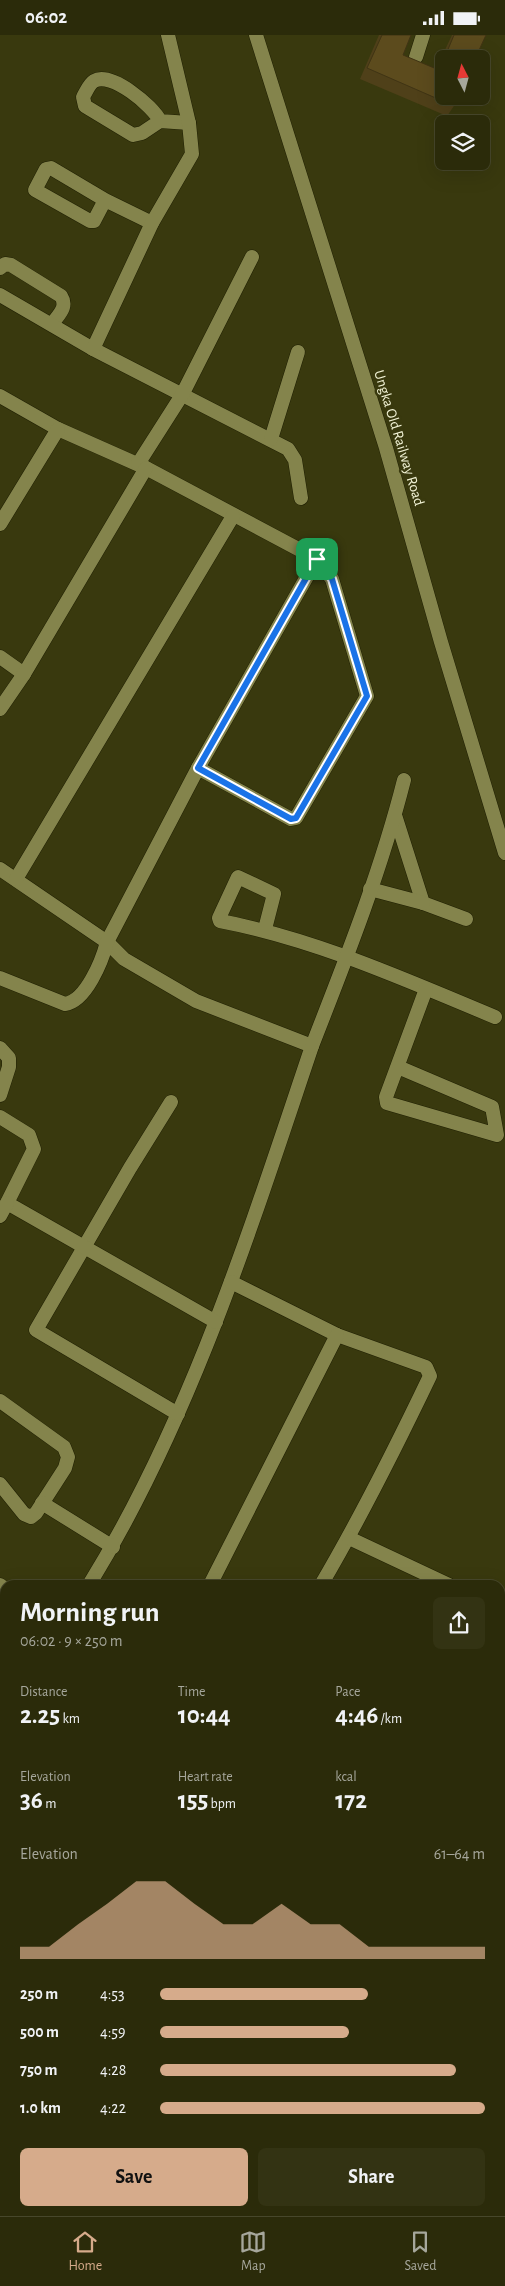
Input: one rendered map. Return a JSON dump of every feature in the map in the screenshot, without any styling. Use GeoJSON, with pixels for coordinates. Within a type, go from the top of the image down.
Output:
{"type":"FeatureCollection","features":[{"type":"Feature","properties":{"kind":"street","name":"Ungka Old Railway Road"},"geometry":{"type":"LineString","coordinates":[[256,35],[386,447],[441,642],[505,853]]}},
{"type":"Feature","properties":{"kind":"street"},"geometry":{"type":"LineString","coordinates":[[416,57],[423,35]]}},
{"type":"Feature","properties":{"kind":"street"},"geometry":{"type":"LineString","coordinates":[[93,349],[152,223],[192,154],[190,123],[166,36]]}},
{"type":"Feature","properties":{"kind":"street"},"geometry":{"type":"LineString","coordinates":[[160,121],[147,102],[108,80],[100,79],[92,82],[83,97],[85,106],[133,135],[146,131],[160,121],[190,123]]}},
{"type":"Feature","properties":{"kind":"street"},"geometry":{"type":"LineString","coordinates":[[105,200],[94,221],[90,221],[35,190],[46,169],[52,168],[105,200],[152,223]]}},
{"type":"Feature","properties":{"kind":"street"},"geometry":{"type":"LineString","coordinates":[[0,709],[24,674],[182,395],[252,257]]}},
{"type":"Feature","properties":{"kind":"street"},"geometry":{"type":"LineString","coordinates":[[0,268],[5,264],[11,265],[61,296],[64,301],[64,308],[52,324]]}},
{"type":"Feature","properties":{"kind":"street"},"geometry":{"type":"LineString","coordinates":[[0,295],[93,349],[271,439],[293,454],[301,498]]}},
{"type":"Feature","properties":{"kind":"street"},"geometry":{"type":"LineString","coordinates":[[271,439],[298,352]]}},
{"type":"Feature","properties":{"kind":"street"},"geometry":{"type":"LineString","coordinates":[[0,396],[58,429],[142,466],[317,559],[332,579],[367,696],[294,819],[198,768]]}},
{"type":"Feature","properties":{"kind":"street"},"geometry":{"type":"LineString","coordinates":[[0,524],[58,429]]}},
{"type":"Feature","properties":{"kind":"street"},"geometry":{"type":"LineString","coordinates":[[16,879],[233,516]]}},
{"type":"Feature","properties":{"kind":"street"},"geometry":{"type":"LineString","coordinates":[[0,978],[65,1005],[70,1004],[88,986],[102,959],[107,942],[198,768],[317,559]]}},
{"type":"Feature","properties":{"kind":"street"},"geometry":{"type":"LineString","coordinates":[[0,657],[24,674]]}},
{"type":"Feature","properties":{"kind":"street"},"geometry":{"type":"LineString","coordinates":[[92,1580],[144,1489],[178,1414],[216,1322],[312,1046],[347,957],[395,815],[404,780]]}},
{"type":"Feature","properties":{"kind":"street"},"geometry":{"type":"LineString","coordinates":[[395,815],[423,903]]}},
{"type":"Feature","properties":{"kind":"street"},"geometry":{"type":"LineString","coordinates":[[0,869],[107,942],[124,959],[196,1001],[312,1046]]}},
{"type":"Feature","properties":{"kind":"street"},"geometry":{"type":"LineString","coordinates":[[370,889],[423,903],[466,919]]}},
{"type":"Feature","properties":{"kind":"street"},"geometry":{"type":"LineString","coordinates":[[265,929],[347,957],[495,1017]]}},
{"type":"Feature","properties":{"kind":"street"},"geometry":{"type":"LineString","coordinates":[[398,1067],[492,1107],[497,1135],[387,1103],[386,1097],[426,989]]}},
{"type":"Feature","properties":{"kind":"street"},"geometry":{"type":"LineString","coordinates":[[0,1048],[9,1058],[9,1067],[0,1095]]}},
{"type":"Feature","properties":{"kind":"street"},"geometry":{"type":"LineString","coordinates":[[172,1102],[130,1167],[36,1330],[178,1414]]}},
{"type":"Feature","properties":{"kind":"street"},"geometry":{"type":"LineString","coordinates":[[0,1117],[29,1135],[33,1141],[34,1149],[0,1216]]}},
{"type":"Feature","properties":{"kind":"street"},"geometry":{"type":"LineString","coordinates":[[7,1203],[216,1322]]}},
{"type":"Feature","properties":{"kind":"street"},"geometry":{"type":"LineString","coordinates":[[231,1282],[337,1335],[426,1367],[430,1376],[349,1538],[324,1580]]}},
{"type":"Feature","properties":{"kind":"street"},"geometry":{"type":"LineString","coordinates":[[213,1580],[337,1335]]}},
{"type":"Feature","properties":{"kind":"street"},"geometry":{"type":"LineString","coordinates":[[0,1401],[64,1447],[68,1457],[65,1469],[36,1513],[31,1517],[24,1514],[0,1484]]}},
{"type":"Feature","properties":{"kind":"street"},"geometry":{"type":"LineString","coordinates":[[42,1503],[112,1547]]}},
{"type":"Feature","properties":{"kind":"street"},"geometry":{"type":"LineString","coordinates":[[349,1538],[430,1580]]}},
{"type":"Feature","properties":{"kind":"building"},"geometry":{"type":"Polygon","coordinates":[[[382,35],[411,35],[403,55],[435,68],[435,98],[367,68],[382,35]]]}},
{"type":"Feature","properties":{"kind":"building"},"geometry":{"type":"Polygon","coordinates":[[[454,35],[486,35],[479,50],[448,50],[454,35]]]}},
{"type":"Feature","properties":{"kind":"route"},"geometry":{"type":"LineString","coordinates":[[317,559],[332,579],[367,696],[296,818],[291,819],[198,768],[317,559]]}}]}
